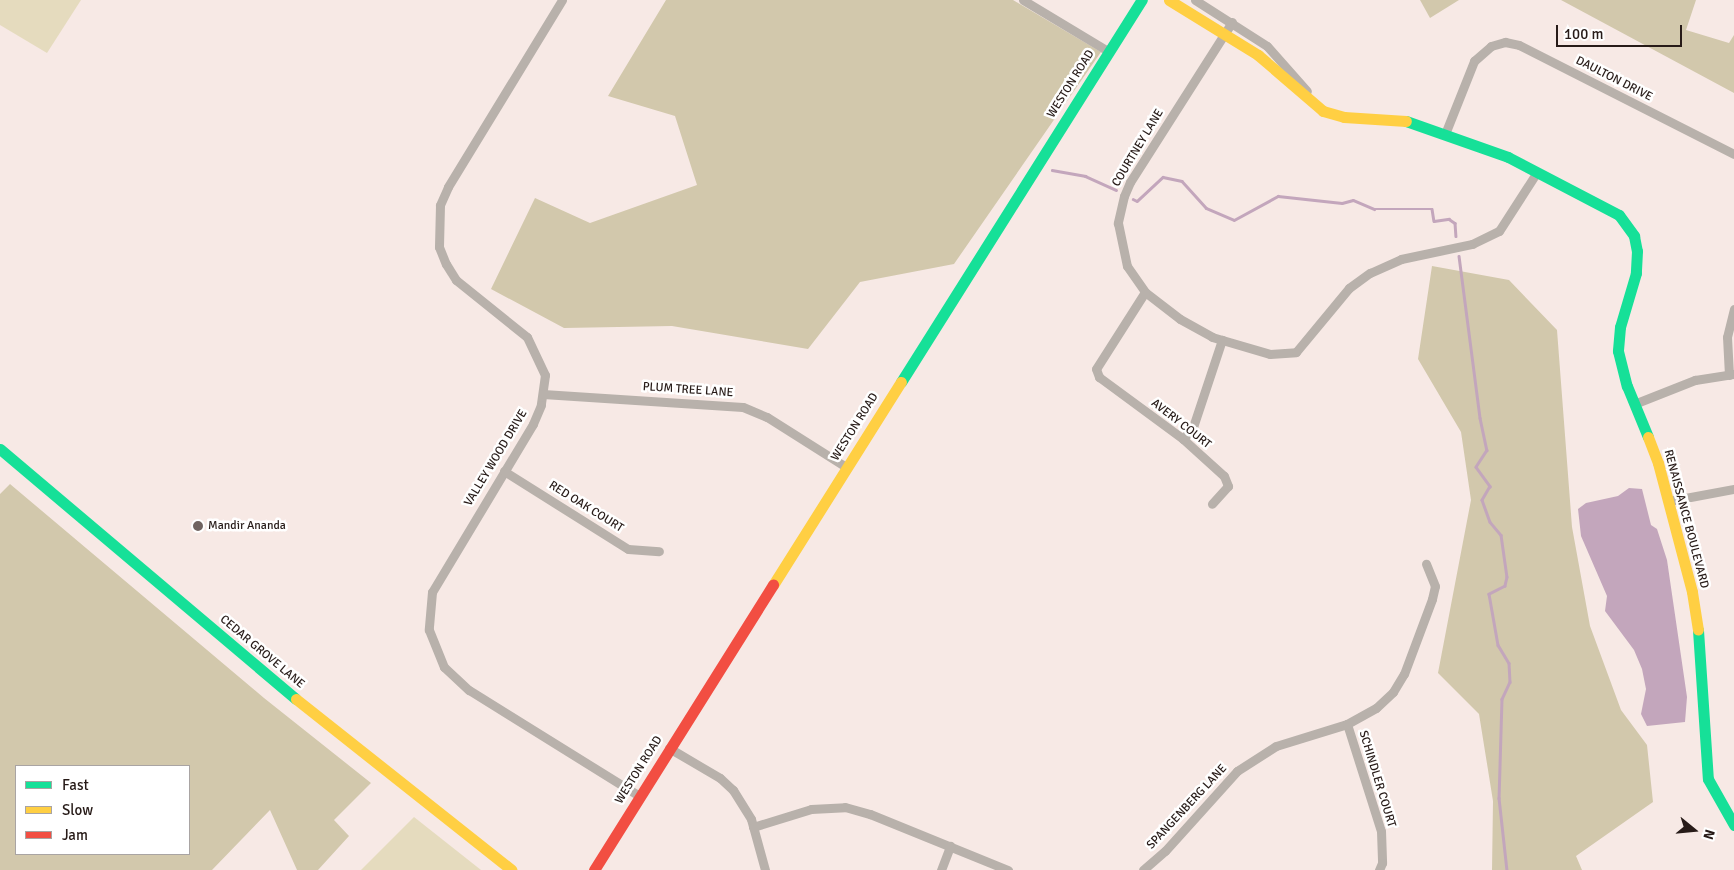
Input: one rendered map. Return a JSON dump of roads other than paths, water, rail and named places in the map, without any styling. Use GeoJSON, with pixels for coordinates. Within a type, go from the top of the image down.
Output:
{"type":"FeatureCollection","features":[{"type":"Feature","properties":{"kind":"street","name":"VALLEY WOOD DRIVE"},"geometry":{"type":"LineString","coordinates":[[562,0],[448,187],[440,205],[437,226],[439,247],[456,280],[527,337],[535,349],[545,375],[543,394],[533,424],[432,592],[429,630],[435,652],[444,667],[468,690],[639,796]]}},
{"type":"Feature","properties":{"kind":"street"},"geometry":{"type":"LineString","coordinates":[[1023,0],[1108,51]]}},
{"type":"Feature","properties":{"kind":"street","name":"WESTON ROAD"},"geometry":{"type":"LineString","coordinates":[[594,870],[846,466],[1142,0]]}},
{"type":"Feature","properties":{"kind":"street","name":"RENAISSANCE BOULEVARD"},"geometry":{"type":"LineString","coordinates":[[1169,0],[1273,67],[1323,111],[1344,117],[1403,120],[1508,157],[1619,215],[1634,236],[1637,251],[1636,273],[1620,327],[1618,351],[1634,404],[1658,463],[1670,501],[1698,625],[1708,779],[1734,824]]}},
{"type":"Feature","properties":{"kind":"street"},"geometry":{"type":"LineString","coordinates":[[1195,0],[1267,46],[1323,111]]}},
{"type":"Feature","properties":{"kind":"street","name":"COURTNEY LANE"},"geometry":{"type":"LineString","coordinates":[[1232,22],[1124,196],[1118,223],[1122,252],[1127,266],[1145,292],[1180,319],[1222,340],[1270,354],[1296,352],[1349,288],[1370,273],[1401,259],[1472,244],[1499,231],[1537,172]]}},
{"type":"Feature","properties":{"kind":"street","name":"DAULTON DRIVE"},"geometry":{"type":"LineString","coordinates":[[1445,134],[1474,61],[1491,46],[1505,42],[1519,45],[1734,154]]}},
{"type":"Feature","properties":{"kind":"street","name":"AVERY COURT"},"geometry":{"type":"LineString","coordinates":[[1145,292],[1096,369],[1099,377],[1183,439],[1224,476],[1228,486],[1212,504]]}},
{"type":"Feature","properties":{"kind":"street"},"geometry":{"type":"LineString","coordinates":[[1634,404],[1695,380],[1732,374],[1727,337],[1734,309]]}},
{"type":"Feature","properties":{"kind":"street"},"geometry":{"type":"LineString","coordinates":[[1183,439],[1193,427],[1222,340]]}},
{"type":"Feature","properties":{"kind":"street","name":"PLUM TREE LANE"},"geometry":{"type":"LineString","coordinates":[[543,394],[743,407],[767,417],[846,466]]}},
{"type":"Feature","properties":{"kind":"street","name":"CEDAR GROVE LANE"},"geometry":{"type":"LineString","coordinates":[[0,449],[279,685],[512,870]]}},
{"type":"Feature","properties":{"kind":"street","name":"RED OAK COURT"},"geometry":{"type":"LineString","coordinates":[[504,471],[628,549],[659,551]]}},
{"type":"Feature","properties":{"kind":"street"},"geometry":{"type":"LineString","coordinates":[[1670,501],[1734,489]]}},
{"type":"Feature","properties":{"kind":"street","name":"SPANGENBERG LANE"},"geometry":{"type":"LineString","coordinates":[[1143,870],[1165,851],[1237,771],[1276,746],[1347,724],[1385,701],[1404,674],[1435,586],[1426,564]]}},
{"type":"Feature","properties":{"kind":"street","name":"SCHINDLER COURT"},"geometry":{"type":"LineString","coordinates":[[1347,724],[1382,831],[1382,863],[1379,870]]}},
{"type":"Feature","properties":{"kind":"street"},"geometry":{"type":"LineString","coordinates":[[669,748],[720,778],[732,790],[753,827],[765,870]]}},
{"type":"Feature","properties":{"kind":"street"},"geometry":{"type":"LineString","coordinates":[[753,827],[811,809],[845,807],[1008,870]]}},
{"type":"Feature","properties":{"kind":"street"},"geometry":{"type":"LineString","coordinates":[[941,870],[950,846]]}},
{"type":"Feature","properties":{"kind":"waterway"},"geometry":{"type":"LineString","coordinates":[[1052,170],[1085,176],[1116,190]]}},
{"type":"Feature","properties":{"kind":"waterway"},"geometry":{"type":"LineString","coordinates":[[1133,199],[1137,201],[1163,177],[1182,181],[1206,208],[1234,220],[1278,196],[1342,203],[1353,200],[1374,209],[1432,209],[1434,221],[1449,219],[1455,223],[1456,236]]}},
{"type":"Feature","properties":{"kind":"waterway"},"geometry":{"type":"LineString","coordinates":[[1459,256],[1480,418],[1487,450],[1476,467],[1490,486],[1482,500],[1490,522],[1501,535],[1507,577],[1505,586],[1489,594],[1498,645],[1509,663],[1510,682],[1502,699],[1499,798],[1507,870]]}},
{"type":"Feature","properties":{"kind":"place","name":"Mandir Ananda"},"geometry":{"type":"Point","coordinates":[198,526]}}]}
